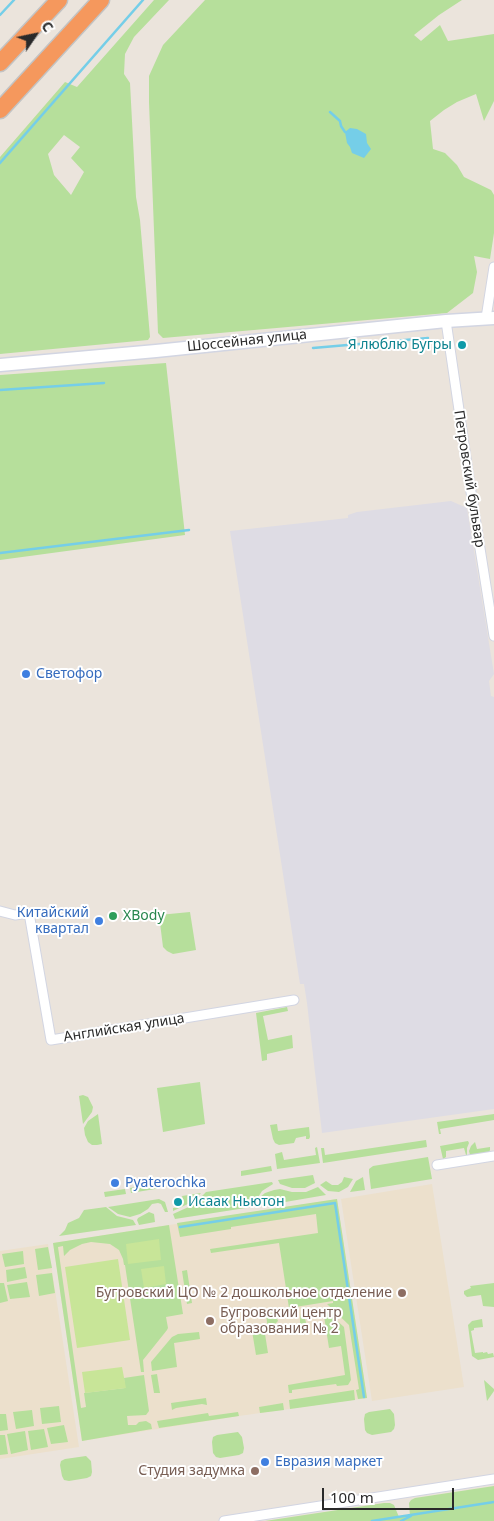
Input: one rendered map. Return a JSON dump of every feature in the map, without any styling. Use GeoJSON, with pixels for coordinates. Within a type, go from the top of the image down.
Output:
{"type":"FeatureCollection","features":[{"type":"Feature","properties":{"kind":"highway"},"geometry":{"type":"LineString","coordinates":[[0,63],[59,0]]}},
{"type":"Feature","properties":{"kind":"highway"},"geometry":{"type":"LineString","coordinates":[[0,110],[101,0]]}},
{"type":"Feature","properties":{"kind":"main road","name":"Шоссейная улица"},"geometry":{"type":"LineString","coordinates":[[0,365],[490,318]]}},
{"type":"Feature","properties":{"kind":"street"},"geometry":{"type":"LineString","coordinates":[[490,318],[494,267]]}},
{"type":"Feature","properties":{"kind":"street","name":"Петровский бульвар"},"geometry":{"type":"LineString","coordinates":[[446,321],[469,483],[494,636]]}},
{"type":"Feature","properties":{"kind":"street","name":"Английская улица"},"geometry":{"type":"LineString","coordinates":[[0,911],[15,915],[29,913],[51,1040],[294,1000]]}},
{"type":"Feature","properties":{"kind":"street"},"geometry":{"type":"LineString","coordinates":[[437,1164],[494,1156]]}},
{"type":"Feature","properties":{"kind":"street"},"geometry":{"type":"LineString","coordinates":[[224,1521],[494,1479]]}},
{"type":"Feature","properties":{"kind":"shaded area"},"geometry":{"type":"Polygon","coordinates":[[[451,501],[467,508],[494,674],[489,681],[491,696],[494,697],[494,1109],[322,1133],[307,1003],[304,984],[300,984],[230,531],[348,518],[348,515],[357,512],[451,501]]]}},
{"type":"Feature","properties":{"kind":"shaded area","name":"Бугровский ЦО № 2 дошкольное отделение"},"geometry":{"type":"Polygon","coordinates":[[[432,1184],[464,1387],[372,1401],[341,1199],[432,1184]]]}},
{"type":"Feature","properties":{"kind":"shaded area","name":"Бугровский центр образования № 2"},"geometry":{"type":"Polygon","coordinates":[[[337,1199],[367,1398],[82,1441],[53,1243],[337,1199]]]}},
{"type":"Feature","properties":{"kind":"shaded area","name":"Бугровский ЦО № 2 дошкольное отделение"},"geometry":{"type":"Polygon","coordinates":[[[48,1244],[79,1447],[0,1459],[0,1251],[48,1244]]]}},
{"type":"Feature","properties":{"kind":"green space"},"geometry":{"type":"Polygon","coordinates":[[[154,0],[169,0],[134,37],[125,54],[124,74],[130,83],[136,197],[140,220],[150,337],[148,340],[0,354],[0,157],[65,82],[77,87],[154,0]],[[64,135],[48,154],[54,175],[71,195],[84,172],[71,158],[80,147],[64,135]]]}},
{"type":"Feature","properties":{"kind":"green space"},"geometry":{"type":"Polygon","coordinates":[[[205,0],[462,0],[414,35],[421,41],[440,25],[448,41],[494,34],[494,101],[484,121],[476,94],[457,102],[430,121],[433,149],[445,153],[457,165],[464,177],[491,190],[494,195],[494,233],[490,259],[474,256],[477,272],[473,293],[447,313],[163,338],[158,333],[149,76],[163,45],[205,0]]]}},
{"type":"Feature","properties":{"kind":"green space"},"geometry":{"type":"Polygon","coordinates":[[[166,363],[185,535],[0,560],[0,375],[166,363]]]}},
{"type":"Feature","properties":{"kind":"green space"},"geometry":{"type":"Polygon","coordinates":[[[190,912],[196,950],[173,954],[163,947],[159,915],[190,912]]]}},
{"type":"Feature","properties":{"kind":"green space"},"geometry":{"type":"Polygon","coordinates":[[[287,1007],[288,1011],[263,1016],[268,1040],[292,1035],[293,1048],[267,1054],[267,1060],[262,1061],[256,1013],[287,1007]]]}},
{"type":"Feature","properties":{"kind":"green space"},"geometry":{"type":"Polygon","coordinates":[[[200,1082],[205,1124],[163,1132],[157,1088],[200,1082]]]}},
{"type":"Feature","properties":{"kind":"green space"},"geometry":{"type":"Polygon","coordinates":[[[79,1096],[88,1097],[93,1107],[92,1112],[83,1124],[79,1096]]]}},
{"type":"Feature","properties":{"kind":"green space"},"geometry":{"type":"Polygon","coordinates":[[[98,1114],[102,1144],[92,1145],[88,1142],[84,1128],[88,1121],[98,1114]]]}},
{"type":"Feature","properties":{"kind":"green space"},"geometry":{"type":"Polygon","coordinates":[[[494,1114],[494,1120],[440,1129],[441,1134],[439,1134],[437,1122],[494,1114]]]}},
{"type":"Feature","properties":{"kind":"green space"},"geometry":{"type":"Polygon","coordinates":[[[277,1124],[278,1131],[309,1127],[310,1137],[309,1139],[306,1139],[306,1136],[296,1138],[294,1143],[279,1145],[273,1139],[270,1125],[277,1124]]]}},
{"type":"Feature","properties":{"kind":"green space"},"geometry":{"type":"Polygon","coordinates":[[[426,1140],[427,1147],[323,1163],[321,1148],[324,1148],[325,1155],[426,1140]]]}},
{"type":"Feature","properties":{"kind":"green space"},"geometry":{"type":"Polygon","coordinates":[[[468,1141],[467,1155],[464,1148],[446,1151],[446,1157],[443,1159],[440,1146],[468,1141]]]}},
{"type":"Feature","properties":{"kind":"green space"},"geometry":{"type":"Polygon","coordinates":[[[475,1142],[477,1149],[490,1147],[489,1152],[470,1155],[469,1151],[475,1142]]]}},
{"type":"Feature","properties":{"kind":"green space"},"geometry":{"type":"Polygon","coordinates":[[[317,1147],[320,1163],[277,1169],[275,1154],[282,1152],[284,1160],[316,1155],[315,1148],[317,1147]]]}},
{"type":"Feature","properties":{"kind":"green space"},"geometry":{"type":"Polygon","coordinates":[[[428,1157],[432,1179],[371,1189],[369,1169],[373,1166],[428,1157]]]}},
{"type":"Feature","properties":{"kind":"green space"},"geometry":{"type":"Polygon","coordinates":[[[271,1166],[272,1171],[241,1176],[241,1171],[271,1166]]]}},
{"type":"Feature","properties":{"kind":"green space"},"geometry":{"type":"Polygon","coordinates":[[[313,1175],[315,1183],[305,1188],[292,1188],[280,1184],[278,1180],[313,1175]]]}},
{"type":"Feature","properties":{"kind":"green space"},"geometry":{"type":"Polygon","coordinates":[[[344,1177],[353,1179],[348,1187],[339,1192],[328,1191],[320,1185],[326,1181],[332,1185],[338,1185],[344,1177]]]}},
{"type":"Feature","properties":{"kind":"green space"},"geometry":{"type":"Polygon","coordinates":[[[363,1177],[365,1190],[350,1192],[356,1181],[363,1177]]]}},
{"type":"Feature","properties":{"kind":"green space"},"geometry":{"type":"Polygon","coordinates":[[[272,1182],[273,1184],[262,1191],[252,1207],[175,1219],[173,1214],[193,1205],[206,1192],[272,1182]]]}},
{"type":"Feature","properties":{"kind":"green space"},"geometry":{"type":"Polygon","coordinates":[[[160,1183],[161,1188],[131,1193],[130,1188],[160,1183]]]}},
{"type":"Feature","properties":{"kind":"green space"},"geometry":{"type":"Polygon","coordinates":[[[318,1187],[326,1195],[256,1207],[260,1197],[274,1190],[306,1192],[318,1187]]]}},
{"type":"Feature","properties":{"kind":"green space"},"geometry":{"type":"Polygon","coordinates":[[[125,1189],[126,1194],[105,1197],[104,1192],[125,1189]]]}},
{"type":"Feature","properties":{"kind":"green space"},"geometry":{"type":"Polygon","coordinates":[[[201,1193],[192,1202],[173,1211],[173,1208],[180,1207],[184,1202],[182,1196],[201,1193]]]}},
{"type":"Feature","properties":{"kind":"green space"},"geometry":{"type":"Polygon","coordinates":[[[159,1199],[165,1202],[168,1212],[165,1212],[161,1204],[158,1203],[152,1204],[140,1214],[130,1217],[118,1214],[108,1207],[159,1199]]]}},
{"type":"Feature","properties":{"kind":"green space"},"geometry":{"type":"Polygon","coordinates":[[[337,1199],[367,1398],[358,1399],[356,1390],[359,1389],[349,1325],[327,1304],[333,1303],[333,1301],[289,1308],[279,1243],[211,1253],[210,1249],[318,1233],[316,1214],[180,1237],[177,1223],[337,1199]]]}},
{"type":"Feature","properties":{"kind":"green space"},"geometry":{"type":"Polygon","coordinates":[[[106,1207],[117,1216],[133,1220],[136,1225],[59,1236],[65,1230],[68,1223],[79,1218],[84,1210],[106,1207]]]}},
{"type":"Feature","properties":{"kind":"green space"},"geometry":{"type":"Polygon","coordinates":[[[149,1212],[154,1214],[155,1222],[139,1225],[138,1218],[149,1212]]]}},
{"type":"Feature","properties":{"kind":"green space"},"geometry":{"type":"Polygon","coordinates":[[[169,1225],[183,1314],[166,1317],[168,1328],[143,1360],[144,1372],[141,1372],[125,1265],[119,1250],[110,1244],[91,1242],[70,1250],[64,1256],[63,1246],[58,1247],[81,1408],[86,1407],[84,1393],[125,1388],[124,1378],[144,1375],[149,1411],[146,1415],[127,1416],[128,1425],[136,1425],[139,1422],[146,1421],[151,1424],[152,1429],[82,1441],[53,1243],[169,1225]]]}},
{"type":"Feature","properties":{"kind":"green space"},"geometry":{"type":"Polygon","coordinates":[[[159,1239],[161,1260],[128,1264],[126,1244],[159,1239]]]}},
{"type":"Feature","properties":{"kind":"green space"},"geometry":{"type":"Polygon","coordinates":[[[48,1247],[52,1268],[38,1270],[35,1249],[48,1247]]]}},
{"type":"Feature","properties":{"kind":"green space"},"geometry":{"type":"Polygon","coordinates":[[[23,1251],[24,1264],[5,1267],[2,1254],[23,1251]]]}},
{"type":"Feature","properties":{"kind":"green space"},"geometry":{"type":"Polygon","coordinates":[[[118,1259],[130,1340],[77,1348],[65,1267],[118,1259]]]}},
{"type":"Feature","properties":{"kind":"green space"},"geometry":{"type":"Polygon","coordinates":[[[164,1266],[166,1284],[144,1288],[141,1269],[164,1266]]]}},
{"type":"Feature","properties":{"kind":"green space"},"geometry":{"type":"Polygon","coordinates":[[[25,1267],[27,1278],[7,1282],[6,1270],[25,1267]]]}},
{"type":"Feature","properties":{"kind":"green space"},"geometry":{"type":"Polygon","coordinates":[[[187,1270],[192,1303],[187,1304],[182,1271],[187,1270]]]}},
{"type":"Feature","properties":{"kind":"green space"},"geometry":{"type":"Polygon","coordinates":[[[52,1273],[55,1293],[39,1296],[36,1275],[52,1273]]]}},
{"type":"Feature","properties":{"kind":"green space"},"geometry":{"type":"Polygon","coordinates":[[[27,1282],[30,1297],[10,1299],[7,1285],[27,1282]]]}},
{"type":"Feature","properties":{"kind":"green space"},"geometry":{"type":"Polygon","coordinates":[[[0,1283],[4,1283],[8,1301],[0,1303],[0,1283]]]}},
{"type":"Feature","properties":{"kind":"green space"},"geometry":{"type":"Polygon","coordinates":[[[494,1283],[494,1307],[483,1306],[481,1295],[467,1297],[464,1294],[464,1291],[471,1288],[470,1286],[494,1283]]]}},
{"type":"Feature","properties":{"kind":"green space"},"geometry":{"type":"Polygon","coordinates":[[[325,1310],[344,1327],[351,1380],[348,1385],[337,1386],[336,1384],[292,1390],[292,1393],[289,1393],[288,1385],[345,1375],[341,1346],[329,1348],[324,1316],[305,1318],[307,1328],[300,1329],[301,1313],[325,1310]]]}},
{"type":"Feature","properties":{"kind":"green space"},"geometry":{"type":"Polygon","coordinates":[[[266,1313],[275,1314],[278,1321],[268,1331],[266,1313]]]}},
{"type":"Feature","properties":{"kind":"green space"},"geometry":{"type":"Polygon","coordinates":[[[482,1319],[483,1327],[474,1328],[471,1331],[475,1353],[493,1353],[494,1357],[478,1360],[472,1356],[468,1325],[472,1321],[482,1319]]]}},
{"type":"Feature","properties":{"kind":"green space"},"geometry":{"type":"Polygon","coordinates":[[[267,1330],[265,1334],[268,1353],[256,1355],[252,1331],[267,1330]]]}},
{"type":"Feature","properties":{"kind":"green space"},"geometry":{"type":"Polygon","coordinates":[[[199,1332],[200,1339],[174,1343],[177,1367],[152,1371],[151,1362],[172,1337],[178,1334],[199,1332]]]}},
{"type":"Feature","properties":{"kind":"green space"},"geometry":{"type":"Polygon","coordinates":[[[122,1367],[126,1388],[85,1393],[82,1372],[122,1367]]]}},
{"type":"Feature","properties":{"kind":"green space"},"geometry":{"type":"Polygon","coordinates":[[[157,1374],[160,1393],[154,1393],[151,1375],[157,1374]]]}},
{"type":"Feature","properties":{"kind":"green space"},"geometry":{"type":"Polygon","coordinates":[[[484,1380],[494,1389],[487,1401],[484,1380]]]}},
{"type":"Feature","properties":{"kind":"green space"},"geometry":{"type":"Polygon","coordinates":[[[354,1390],[355,1400],[290,1409],[289,1400],[354,1390]]]}},
{"type":"Feature","properties":{"kind":"green space"},"geometry":{"type":"Polygon","coordinates":[[[206,1398],[207,1405],[202,1404],[172,1410],[171,1403],[206,1398]]]}},
{"type":"Feature","properties":{"kind":"green space"},"geometry":{"type":"Polygon","coordinates":[[[283,1403],[284,1410],[260,1413],[259,1407],[283,1403]]]}},
{"type":"Feature","properties":{"kind":"green space"},"geometry":{"type":"Polygon","coordinates":[[[59,1406],[61,1422],[42,1424],[40,1408],[59,1406]]]}},
{"type":"Feature","properties":{"kind":"green space"},"geometry":{"type":"Polygon","coordinates":[[[390,1409],[394,1414],[394,1429],[391,1432],[372,1435],[367,1433],[365,1430],[365,1414],[390,1409]]]}},
{"type":"Feature","properties":{"kind":"green space"},"geometry":{"type":"Polygon","coordinates":[[[32,1410],[34,1426],[16,1429],[13,1412],[32,1410]]]}},
{"type":"Feature","properties":{"kind":"green space"},"geometry":{"type":"Polygon","coordinates":[[[238,1412],[239,1416],[159,1428],[157,1421],[208,1413],[209,1416],[238,1412]]]}},
{"type":"Feature","properties":{"kind":"green space"},"geometry":{"type":"Polygon","coordinates":[[[0,1414],[6,1414],[8,1430],[0,1431],[0,1414]]]}},
{"type":"Feature","properties":{"kind":"green space"},"geometry":{"type":"Polygon","coordinates":[[[64,1425],[68,1442],[51,1444],[47,1428],[64,1425]]]}},
{"type":"Feature","properties":{"kind":"green space"},"geometry":{"type":"Polygon","coordinates":[[[44,1429],[48,1447],[31,1450],[28,1431],[44,1429]]]}},
{"type":"Feature","properties":{"kind":"green space"},"geometry":{"type":"Polygon","coordinates":[[[25,1431],[28,1450],[11,1454],[7,1434],[25,1431]]]}},
{"type":"Feature","properties":{"kind":"green space"},"geometry":{"type":"Polygon","coordinates":[[[238,1432],[242,1437],[243,1453],[220,1458],[216,1457],[213,1453],[213,1437],[238,1432]]]}},
{"type":"Feature","properties":{"kind":"green space"},"geometry":{"type":"Polygon","coordinates":[[[0,1435],[5,1435],[8,1454],[0,1455],[0,1435]]]}},
{"type":"Feature","properties":{"kind":"green space"},"geometry":{"type":"Polygon","coordinates":[[[86,1456],[91,1461],[91,1476],[69,1481],[64,1480],[60,1465],[61,1461],[86,1456]]]}},
{"type":"Feature","properties":{"kind":"green space"},"geometry":{"type":"Polygon","coordinates":[[[494,1486],[494,1521],[265,1521],[384,1503],[394,1505],[399,1517],[410,1516],[409,1503],[415,1498],[494,1486]]]}},
{"type":"Feature","properties":{"kind":"water"},"geometry":{"type":"Polygon","coordinates":[[[350,128],[357,129],[366,134],[367,143],[371,149],[364,158],[352,153],[347,143],[345,132],[350,128]]]}},
{"type":"Feature","properties":{"kind":"waterway"},"geometry":{"type":"LineString","coordinates":[[0,15],[14,0]]}},
{"type":"Feature","properties":{"kind":"waterway"},"geometry":{"type":"LineString","coordinates":[[0,163],[143,0]]}},
{"type":"Feature","properties":{"kind":"waterway"},"geometry":{"type":"LineString","coordinates":[[330,112],[340,121],[345,132]]}},
{"type":"Feature","properties":{"kind":"waterway"},"geometry":{"type":"LineString","coordinates":[[313,348],[428,338]]}},
{"type":"Feature","properties":{"kind":"waterway"},"geometry":{"type":"LineString","coordinates":[[0,390],[104,383]]}},
{"type":"Feature","properties":{"kind":"waterway"},"geometry":{"type":"LineString","coordinates":[[0,553],[189,530]]}},
{"type":"Feature","properties":{"kind":"waterway"},"geometry":{"type":"LineString","coordinates":[[180,1227],[335,1203],[364,1397]]}},
{"type":"Feature","properties":{"kind":"waterway"},"geometry":{"type":"LineString","coordinates":[[372,1521],[494,1502]]}},
{"type":"Feature","properties":{"kind":"waterway"},"geometry":{"type":"LineString","coordinates":[[401,1521],[411,1516]]}},
{"type":"Feature","properties":{"kind":"place","name":"Я люблю Бугры"},"geometry":{"type":"Point","coordinates":[462,345]}},
{"type":"Feature","properties":{"kind":"place","name":"Светофор"},"geometry":{"type":"Point","coordinates":[26,674]}},
{"type":"Feature","properties":{"kind":"place","name":"XBody"},"geometry":{"type":"Point","coordinates":[113,916]}},
{"type":"Feature","properties":{"kind":"place","name":"Китайский квартал"},"geometry":{"type":"Point","coordinates":[99,921]}},
{"type":"Feature","properties":{"kind":"place","name":"Pyaterochka"},"geometry":{"type":"Point","coordinates":[115,1183]}},
{"type":"Feature","properties":{"kind":"place","name":"Исаак Ньютон"},"geometry":{"type":"Point","coordinates":[178,1202]}},
{"type":"Feature","properties":{"kind":"place","name":"Бугровский ЦО № 2 дошкольное отделение"},"geometry":{"type":"Point","coordinates":[402,1293]}},
{"type":"Feature","properties":{"kind":"place","name":"Бугровский центр образования № 2"},"geometry":{"type":"Point","coordinates":[210,1321]}},
{"type":"Feature","properties":{"kind":"place","name":"Евразия маркет"},"geometry":{"type":"Point","coordinates":[265,1462]}},
{"type":"Feature","properties":{"kind":"place","name":"Студия задумка"},"geometry":{"type":"Point","coordinates":[255,1471]}}]}
